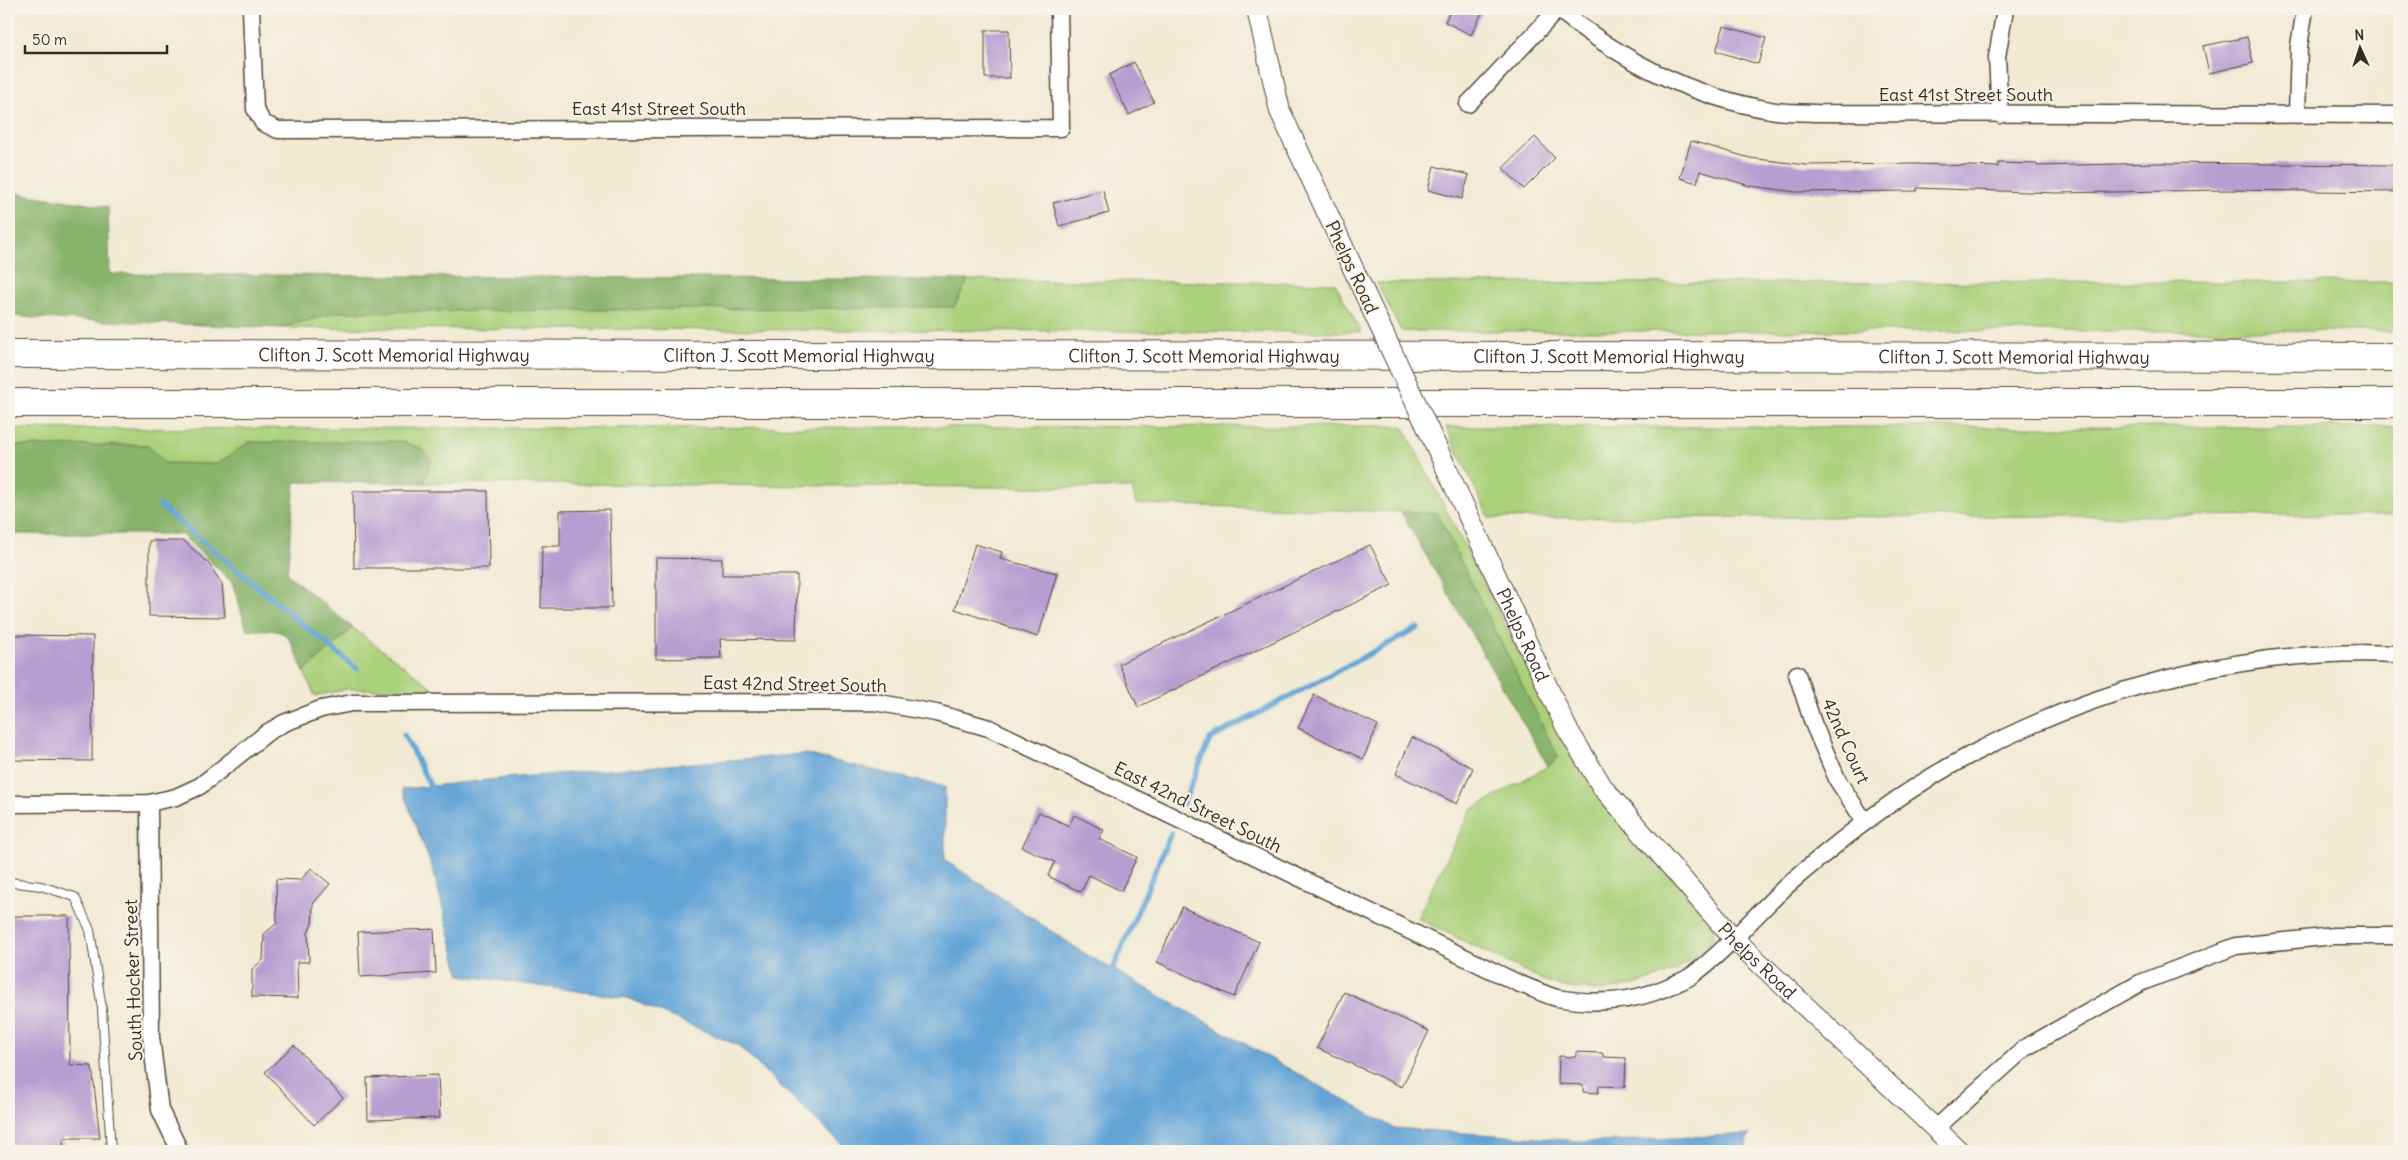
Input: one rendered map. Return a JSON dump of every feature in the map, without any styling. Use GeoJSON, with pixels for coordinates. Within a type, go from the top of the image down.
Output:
{"type":"FeatureCollection","features":[{"type":"Feature","properties":{"kind":"highway"},"geometry":{"type":"LineString","coordinates":[[9,347],[54,354]]}},
{"type":"Feature","properties":{"kind":"highway","name":"Clifton J. Scott Memorial Highway"},"geometry":{"type":"LineString","coordinates":[[9,354],[2399,356]]}},
{"type":"Feature","properties":{"kind":"highway"},"geometry":{"type":"LineString","coordinates":[[9,402],[2399,403]]}},
{"type":"Feature","properties":{"kind":"street","name":"East 41st Street South"},"geometry":{"type":"LineString","coordinates":[[251,9],[255,109],[259,120],[278,130],[1061,128],[1059,9]]}},
{"type":"Feature","properties":{"kind":"street","name":"Phelps Road"},"geometry":{"type":"LineString","coordinates":[[1257,9],[1280,111],[1566,726],[1603,788],[1734,939],[1959,1151]]}},
{"type":"Feature","properties":{"kind":"street","name":"East 41st Street South"},"geometry":{"type":"LineString","coordinates":[[1558,9],[1583,29],[1629,60],[1679,84],[1720,99],[1771,110],[1816,114],[2399,115]]}},
{"type":"Feature","properties":{"kind":"street"},"geometry":{"type":"LineString","coordinates":[[1468,104],[1558,9]]}},
{"type":"Feature","properties":{"kind":"street"},"geometry":{"type":"LineString","coordinates":[[2000,115],[1997,57],[2005,9]]}},
{"type":"Feature","properties":{"kind":"street"},"geometry":{"type":"LineString","coordinates":[[2298,115],[2298,46],[2306,9]]}},
{"type":"Feature","properties":{"kind":"street","name":"East 42nd Street South"},"geometry":{"type":"LineString","coordinates":[[9,804],[149,803],[176,797],[200,786],[268,732],[284,723],[321,709],[352,703],[874,702],[936,712],[990,728],[1520,984],[1555,997],[1602,1003],[1650,996],[1693,976],[1734,939],[1789,884],[1865,822],[1915,787],[1970,755],[2027,726],[2091,700],[2218,666],[2349,651],[2399,654]]}},
{"type":"Feature","properties":{"kind":"street","name":"42nd Court"},"geometry":{"type":"LineString","coordinates":[[1797,674],[1813,723],[1838,781],[1865,822]]}},
{"type":"Feature","properties":{"kind":"street","name":"South Hocker Street"},"geometry":{"type":"LineString","coordinates":[[149,803],[151,1037],[160,1110],[180,1151]]}},
{"type":"Feature","properties":{"kind":"street"},"geometry":{"type":"LineString","coordinates":[[1935,1129],[2025,1048],[2140,983],[2236,946],[2334,936],[2399,936]]}},
{"type":"Feature","properties":{"kind":"lane"},"geometry":{"type":"LineString","coordinates":[[9,882],[41,886],[75,898],[90,930],[102,1009],[111,1151]]}},
{"type":"Feature","properties":{"kind":"green space"},"geometry":{"type":"Polygon","coordinates":[[[9,192],[108,207],[110,274],[968,280],[954,307],[338,312],[280,328],[34,318],[9,315],[9,192]]]}},
{"type":"Feature","properties":{"kind":"green space"},"geometry":{"type":"Polygon","coordinates":[[[968,280],[1335,283],[1361,332],[280,328],[338,312],[954,307],[968,280]]]}},
{"type":"Feature","properties":{"kind":"green space"},"geometry":{"type":"Polygon","coordinates":[[[2399,282],[2399,331],[1401,331],[1377,283],[2399,282]]]}},
{"type":"Feature","properties":{"kind":"green space"},"geometry":{"type":"Polygon","coordinates":[[[1403,426],[1562,735],[1715,931],[1708,948],[1675,971],[1637,984],[1601,991],[1569,988],[1545,981],[1417,918],[1471,810],[1548,766],[1558,757],[1437,513],[1136,504],[1132,488],[424,483],[431,460],[250,442],[217,464],[165,463],[148,445],[9,446],[9,429],[1403,426]]]}},
{"type":"Feature","properties":{"kind":"green space"},"geometry":{"type":"Polygon","coordinates":[[[1446,427],[2399,427],[2399,515],[1489,518],[1446,427]]]}},
{"type":"Feature","properties":{"kind":"green space"},"geometry":{"type":"Polygon","coordinates":[[[401,441],[421,448],[431,460],[424,483],[295,482],[287,574],[353,628],[304,672],[294,648],[286,636],[280,632],[247,630],[232,582],[181,534],[9,534],[9,446],[148,445],[165,463],[217,464],[249,442],[401,441]]]}},
{"type":"Feature","properties":{"kind":"green space"},"geometry":{"type":"Polygon","coordinates":[[[1401,512],[1437,513],[1558,757],[1548,766],[1401,512]]]}},
{"type":"Feature","properties":{"kind":"green space"},"geometry":{"type":"Polygon","coordinates":[[[353,628],[436,690],[348,689],[315,696],[304,672],[353,628]]]}},
{"type":"Feature","properties":{"kind":"water"},"geometry":{"type":"Polygon","coordinates":[[[805,754],[945,787],[945,860],[1084,953],[1394,1128],[1595,1142],[1750,1134],[1745,1151],[849,1151],[737,1045],[627,998],[460,975],[433,870],[402,789],[507,778],[805,754]]]}},
{"type":"Feature","properties":{"kind":"building"},"geometry":{"type":"Polygon","coordinates":[[[1451,9],[1484,9],[1471,35],[1445,22],[1451,9]]]}},
{"type":"Feature","properties":{"kind":"building"},"geometry":{"type":"Polygon","coordinates":[[[1724,26],[1766,38],[1758,64],[1716,51],[1724,26]]]}},
{"type":"Feature","properties":{"kind":"building"},"geometry":{"type":"Polygon","coordinates":[[[985,30],[1009,30],[1010,78],[985,78],[985,30]]]}},
{"type":"Feature","properties":{"kind":"building"},"geometry":{"type":"Polygon","coordinates":[[[2247,37],[2253,63],[2209,73],[2203,46],[2247,37]]]}},
{"type":"Feature","properties":{"kind":"building"},"geometry":{"type":"Polygon","coordinates":[[[1134,62],[1154,102],[1129,115],[1109,75],[1134,62]]]}},
{"type":"Feature","properties":{"kind":"building"},"geometry":{"type":"Polygon","coordinates":[[[1535,137],[1555,158],[1524,189],[1503,168],[1535,137]]]}},
{"type":"Feature","properties":{"kind":"building"},"geometry":{"type":"Polygon","coordinates":[[[1691,141],[1750,158],[1806,165],[1917,164],[1998,167],[1998,163],[2037,164],[2037,166],[2159,163],[2399,165],[2399,192],[2223,190],[2057,193],[1917,188],[1917,191],[1796,192],[1750,186],[1700,171],[1697,183],[1680,178],[1691,141]]]}},
{"type":"Feature","properties":{"kind":"building"},"geometry":{"type":"Polygon","coordinates":[[[1434,166],[1469,175],[1462,199],[1428,190],[1434,166]]]}},
{"type":"Feature","properties":{"kind":"building"},"geometry":{"type":"Polygon","coordinates":[[[1103,190],[1109,213],[1059,226],[1053,203],[1103,190]]]}},
{"type":"Feature","properties":{"kind":"building"},"geometry":{"type":"Polygon","coordinates":[[[353,491],[488,491],[489,568],[354,568],[353,491]]]}},
{"type":"Feature","properties":{"kind":"building"},"geometry":{"type":"Polygon","coordinates":[[[610,510],[612,608],[541,608],[542,546],[560,546],[560,511],[610,510]]]}},
{"type":"Feature","properties":{"kind":"building"},"geometry":{"type":"Polygon","coordinates":[[[149,541],[184,541],[209,564],[222,584],[225,617],[149,616],[149,541]]]}},
{"type":"Feature","properties":{"kind":"building"},"geometry":{"type":"Polygon","coordinates":[[[975,544],[1002,552],[1000,559],[1057,573],[1038,637],[955,609],[975,544]]]}},
{"type":"Feature","properties":{"kind":"building"},"geometry":{"type":"Polygon","coordinates":[[[1370,545],[1392,585],[1138,707],[1119,664],[1370,545]]]}},
{"type":"Feature","properties":{"kind":"building"},"geometry":{"type":"Polygon","coordinates":[[[656,558],[722,559],[722,575],[797,575],[796,640],[720,639],[721,658],[656,659],[656,558]]]}},
{"type":"Feature","properties":{"kind":"building"},"geometry":{"type":"Polygon","coordinates":[[[12,635],[93,636],[92,761],[11,760],[12,635]]]}},
{"type":"Feature","properties":{"kind":"building"},"geometry":{"type":"Polygon","coordinates":[[[1314,695],[1378,725],[1363,759],[1298,728],[1314,695]]]}},
{"type":"Feature","properties":{"kind":"building"},"geometry":{"type":"Polygon","coordinates":[[[1412,737],[1473,768],[1457,804],[1396,774],[1412,737]]]}},
{"type":"Feature","properties":{"kind":"building"},"geometry":{"type":"Polygon","coordinates":[[[1039,812],[1069,826],[1074,815],[1104,830],[1099,839],[1137,857],[1121,891],[1089,875],[1081,892],[1048,876],[1055,862],[1022,847],[1039,812]]]}},
{"type":"Feature","properties":{"kind":"building"},"geometry":{"type":"Polygon","coordinates":[[[311,868],[330,884],[313,904],[312,924],[308,933],[309,962],[297,962],[298,998],[252,997],[252,969],[263,960],[264,934],[277,923],[276,879],[301,880],[311,868]]]}},
{"type":"Feature","properties":{"kind":"building"},"geometry":{"type":"Polygon","coordinates":[[[1182,907],[1259,942],[1234,997],[1157,962],[1182,907]]]}},
{"type":"Feature","properties":{"kind":"building"},"geometry":{"type":"Polygon","coordinates":[[[9,916],[69,916],[70,1065],[92,1066],[100,1138],[63,1138],[64,1151],[9,1151],[9,916]]]}},
{"type":"Feature","properties":{"kind":"building"},"geometry":{"type":"Polygon","coordinates":[[[434,929],[436,973],[360,977],[358,932],[434,929]]]}},
{"type":"Feature","properties":{"kind":"building"},"geometry":{"type":"Polygon","coordinates":[[[1344,992],[1429,1031],[1402,1087],[1317,1048],[1344,992]]]}},
{"type":"Feature","properties":{"kind":"building"},"geometry":{"type":"Polygon","coordinates":[[[294,1045],[343,1098],[314,1125],[265,1072],[294,1045]]]}},
{"type":"Feature","properties":{"kind":"building"},"geometry":{"type":"Polygon","coordinates":[[[1576,1052],[1602,1053],[1604,1057],[1626,1058],[1625,1087],[1599,1086],[1598,1093],[1583,1092],[1583,1085],[1558,1084],[1559,1056],[1576,1057],[1576,1052]]]}},
{"type":"Feature","properties":{"kind":"building"},"geometry":{"type":"Polygon","coordinates":[[[438,1075],[440,1118],[368,1120],[367,1078],[438,1075]]]}},
{"type":"Feature","properties":{"kind":"waterway"},"geometry":{"type":"LineString","coordinates":[[160,506],[357,669]]}},
{"type":"Feature","properties":{"kind":"waterway"},"geometry":{"type":"LineString","coordinates":[[1183,804],[1210,739],[1418,628]]}},
{"type":"Feature","properties":{"kind":"waterway"},"geometry":{"type":"LineString","coordinates":[[404,735],[434,793]]}},
{"type":"Feature","properties":{"kind":"waterway"},"geometry":{"type":"LineString","coordinates":[[1111,974],[1171,833]]}}]}
